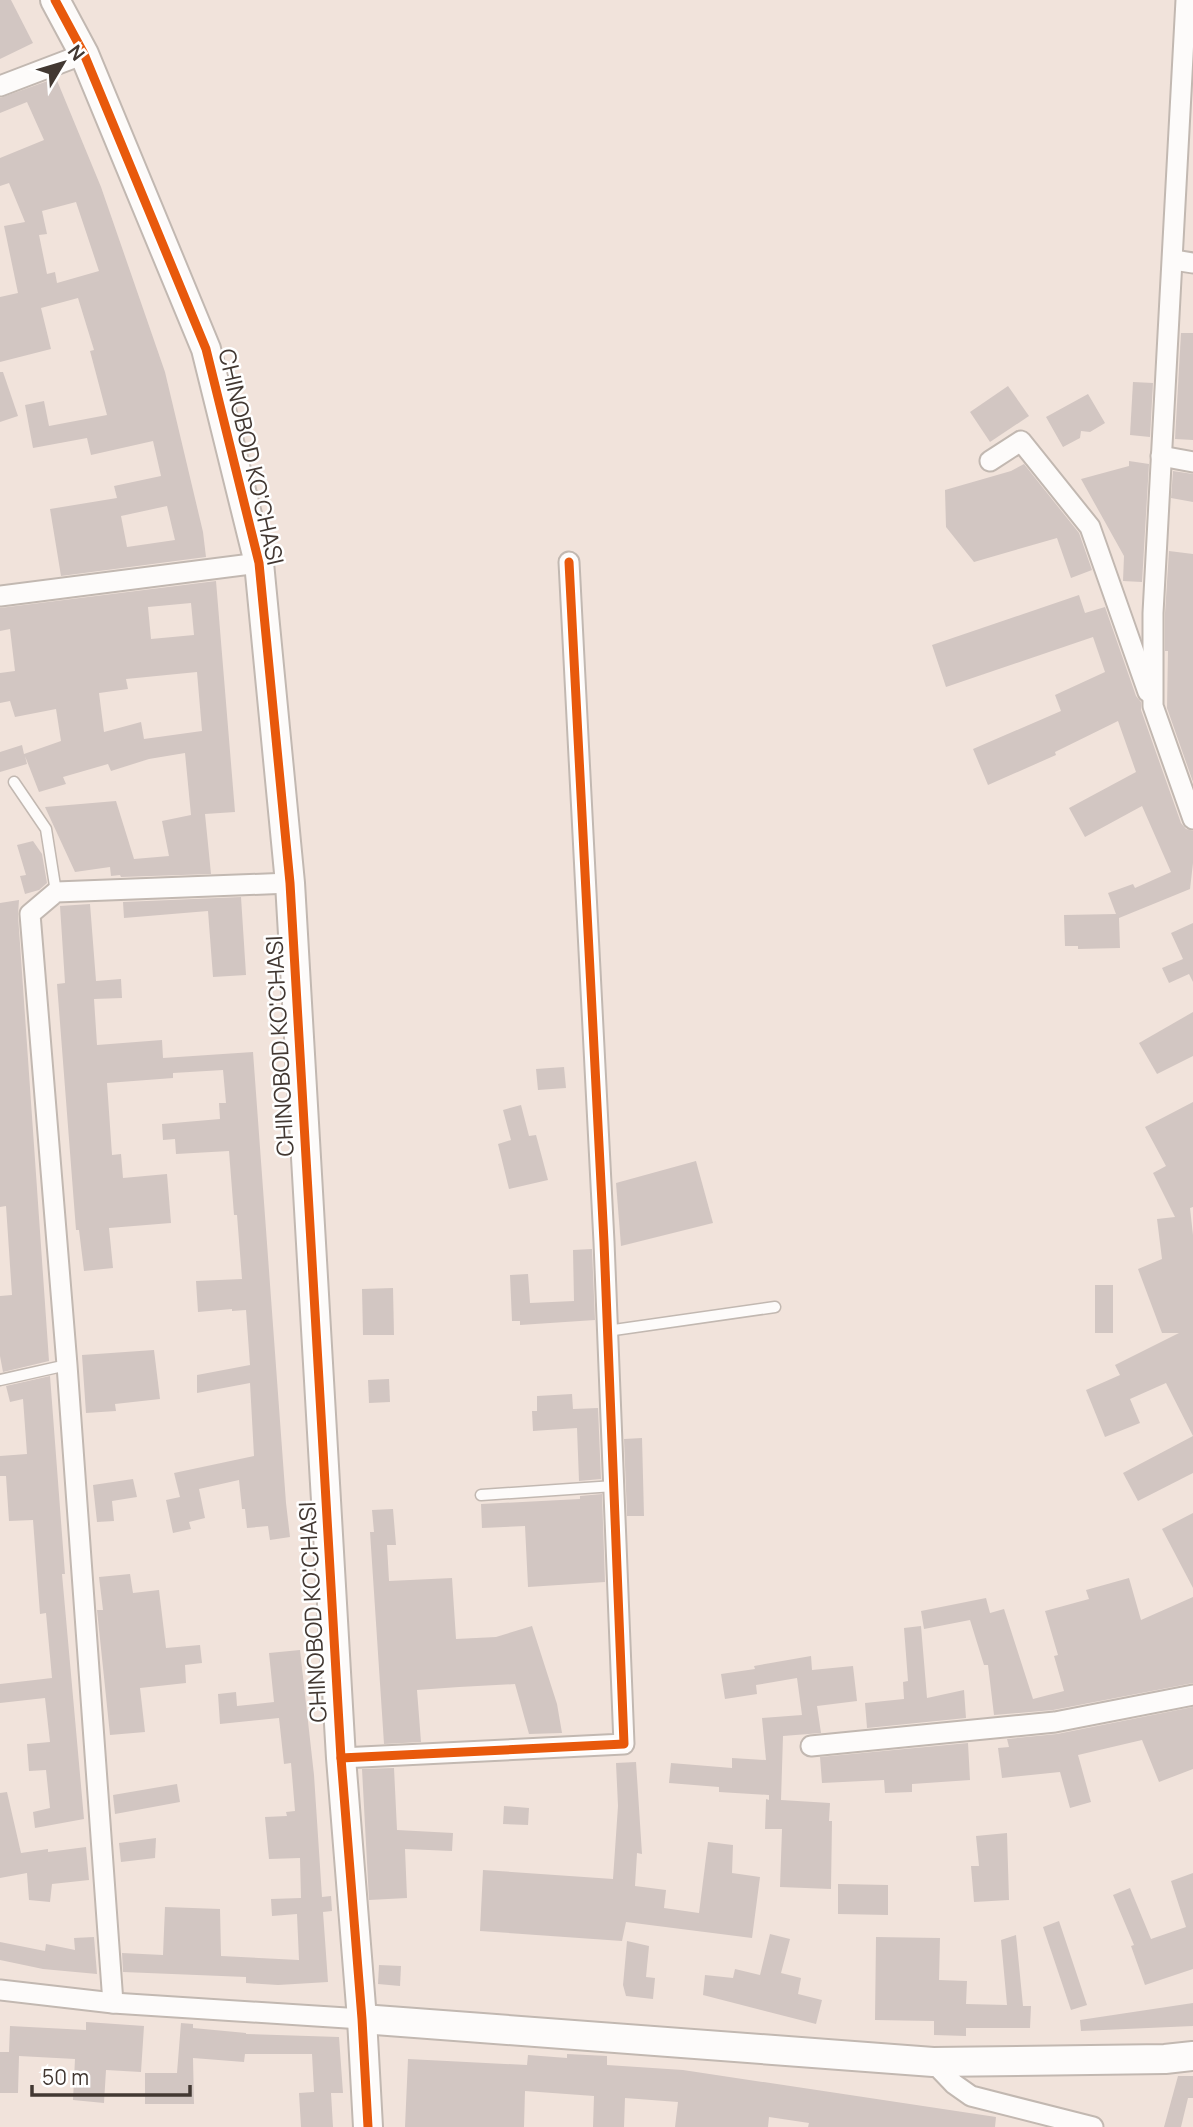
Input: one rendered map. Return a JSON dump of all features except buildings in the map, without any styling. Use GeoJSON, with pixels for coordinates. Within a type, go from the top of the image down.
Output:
{"type":"FeatureCollection","features":[{"type":"Feature","properties":{"kind":"street","name":"CHINOBOD KO'CHASI"},"geometry":{"type":"LineString","coordinates":[[55,0],[84,54],[206,349],[259,563],[290,883],[341,1758],[368,2127]]}},
{"type":"Feature","properties":{"kind":"street"},"geometry":{"type":"LineString","coordinates":[[1153,706],[1153,612],[1161,456],[1183,261],[1188,38],[1186,0]]}},
{"type":"Feature","properties":{"kind":"street"},"geometry":{"type":"LineString","coordinates":[[0,86],[84,54]]}},
{"type":"Feature","properties":{"kind":"street"},"geometry":{"type":"LineString","coordinates":[[990,461],[1021,441],[1090,527],[1153,706],[1189,790],[1193,819]]}},
{"type":"Feature","properties":{"kind":"street"},"geometry":{"type":"LineString","coordinates":[[1161,456],[1193,462]]}},
{"type":"Feature","properties":{"kind":"street"},"geometry":{"type":"LineString","coordinates":[[341,1758],[624,1744],[607,1331],[569,562]]}},
{"type":"Feature","properties":{"kind":"street"},"geometry":{"type":"LineString","coordinates":[[0,596],[259,563]]}},
{"type":"Feature","properties":{"kind":"street"},"geometry":{"type":"LineString","coordinates":[[113,2003],[67,1365],[30,915],[56,892],[290,883]]}},
{"type":"Feature","properties":{"kind":"street"},"geometry":{"type":"LineString","coordinates":[[811,1746],[1055,1722],[1193,1696]]}},
{"type":"Feature","properties":{"kind":"street"},"geometry":{"type":"LineString","coordinates":[[0,1990],[113,2003],[362,2018],[933,2062],[1165,2059],[1193,2056]]}},
{"type":"Feature","properties":{"kind":"street"},"geometry":{"type":"LineString","coordinates":[[933,2062],[954,2084],[971,2096],[1093,2127]]}},
{"type":"Feature","properties":{"kind":"lane"},"geometry":{"type":"LineString","coordinates":[[14,782],[46,829],[56,892]]}},
{"type":"Feature","properties":{"kind":"lane"},"geometry":{"type":"LineString","coordinates":[[607,1331],[775,1307]]}},
{"type":"Feature","properties":{"kind":"lane"},"geometry":{"type":"LineString","coordinates":[[0,1380],[67,1365]]}},
{"type":"Feature","properties":{"kind":"lane"},"geometry":{"type":"LineString","coordinates":[[481,1495],[614,1486]]}},
{"type":"Feature","properties":{"kind":"cycle path"},"geometry":{"type":"LineString","coordinates":[[55,0],[84,54],[206,349],[259,563],[290,883],[341,1758],[368,2127]]}},
{"type":"Feature","properties":{"kind":"cycle path"},"geometry":{"type":"LineString","coordinates":[[341,1758],[624,1744],[604,1242],[569,562]]}}]}
